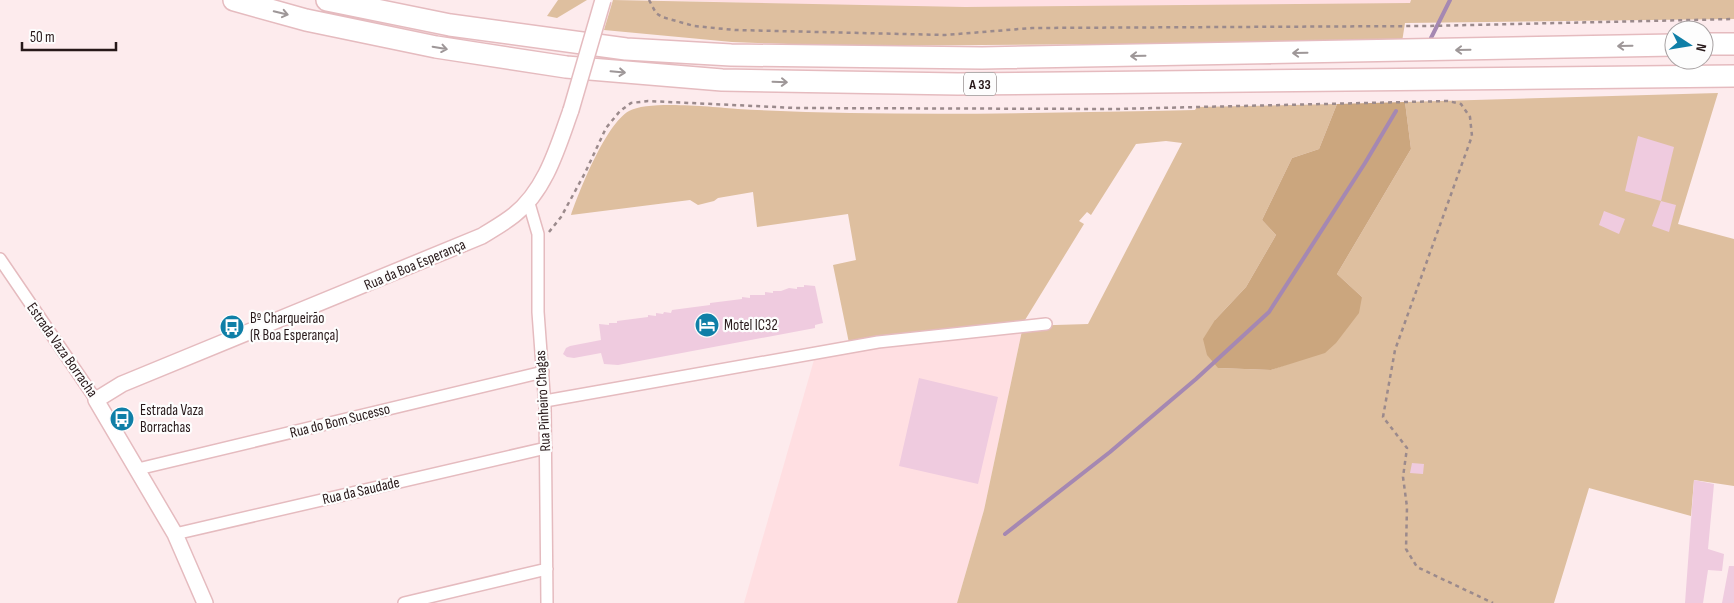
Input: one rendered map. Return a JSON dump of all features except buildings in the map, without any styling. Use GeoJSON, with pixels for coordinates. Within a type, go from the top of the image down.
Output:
{"type":"FeatureCollection","features":[{"type":"Feature","properties":{"kind":"highway","name":"A 33"},"geometry":{"type":"LineString","coordinates":[[234,0],[314,22],[436,47],[566,67],[722,80],[958,84],[1734,76]]}},
{"type":"Feature","properties":{"kind":"highway","name":"A 33"},"geometry":{"type":"LineString","coordinates":[[327,0],[450,25],[626,49],[731,55],[982,58],[1664,44]]}},
{"type":"Feature","properties":{"kind":"highway"},"geometry":{"type":"LineString","coordinates":[[1714,44],[1734,44]]}},
{"type":"Feature","properties":{"kind":"street","name":"Rua da Boa Esperança"},"geometry":{"type":"LineString","coordinates":[[96,400],[122,384],[482,236],[516,214],[537,188],[554,158],[571,110],[603,0]]}},
{"type":"Feature","properties":{"kind":"street","name":"Rua Pinheiro Chagas"},"geometry":{"type":"LineString","coordinates":[[528,200],[538,240],[538,312],[545,401],[547,603]]}},
{"type":"Feature","properties":{"kind":"street","name":"Estrada Vaza Borracha"},"geometry":{"type":"LineString","coordinates":[[0,259],[96,400],[138,469],[175,534],[205,603]]}},
{"type":"Feature","properties":{"kind":"street"},"geometry":{"type":"LineString","coordinates":[[545,401],[878,342],[1046,324]]}},
{"type":"Feature","properties":{"kind":"street","name":"Rua do Bom Sucesso"},"geometry":{"type":"LineString","coordinates":[[138,469],[543,372]]}},
{"type":"Feature","properties":{"kind":"street","name":"Rua da Saudade"},"geometry":{"type":"LineString","coordinates":[[175,534],[546,448]]}},
{"type":"Feature","properties":{"kind":"street"},"geometry":{"type":"LineString","coordinates":[[404,603],[547,569]]}},
{"type":"Feature","properties":{"kind":"path"},"geometry":{"type":"LineString","coordinates":[[649,0],[656,13],[671,21],[735,30],[945,35],[1032,28],[1427,26],[1734,19]]}},
{"type":"Feature","properties":{"kind":"path"},"geometry":{"type":"LineString","coordinates":[[538,240],[553,230],[585,173],[606,128],[620,111],[631,103],[648,101],[842,108],[1115,108],[1448,102],[1461,104],[1470,117],[1472,136],[1395,350],[1383,417],[1407,448],[1403,477],[1407,507],[1406,549],[1417,567],[1493,603]]}},
{"type":"Feature","properties":{"kind":"shaded area"},"geometry":{"type":"Polygon","coordinates":[[[558,0],[587,0],[557,18],[547,16],[558,0]]]}},
{"type":"Feature","properties":{"kind":"shaded area"},"geometry":{"type":"Polygon","coordinates":[[[613,0],[965,7],[1410,3],[1411,0],[1734,0],[1734,19],[1405,23],[1402,42],[839,46],[732,42],[604,30],[613,0]]]}},
{"type":"Feature","properties":{"kind":"shaded area"},"geometry":{"type":"Polygon","coordinates":[[[657,0],[1411,0],[1405,23],[657,0]]]}},
{"type":"Feature","properties":{"kind":"shaded area"},"geometry":{"type":"Polygon","coordinates":[[[1718,93],[1678,224],[1734,239],[1734,486],[1694,480],[1691,516],[1589,488],[1554,603],[957,603],[984,510],[1023,326],[1088,324],[1182,143],[1166,141],[1136,144],[1091,215],[1087,212],[1079,221],[1084,224],[1025,320],[849,343],[833,265],[856,260],[848,214],[757,227],[753,192],[718,198],[714,201],[698,205],[690,200],[571,215],[595,158],[620,118],[629,111],[651,106],[682,105],[852,113],[966,114],[1195,110],[1197,107],[1337,104],[1319,149],[1292,158],[1262,220],[1276,235],[1246,287],[1215,320],[1218,368],[1271,370],[1296,361],[1362,297],[1337,274],[1411,149],[1405,102],[1718,93]]]}},
{"type":"Feature","properties":{"kind":"shaded area"},"geometry":{"type":"Polygon","coordinates":[[[1405,102],[1411,149],[1337,274],[1362,297],[1359,313],[1336,343],[1325,353],[1271,370],[1218,368],[1207,355],[1203,339],[1215,320],[1246,287],[1276,235],[1262,220],[1292,158],[1319,149],[1337,104],[1405,102]]]}},
{"type":"Feature","properties":{"kind":"shaded area"},"geometry":{"type":"Polygon","coordinates":[[[1023,326],[984,510],[957,603],[744,603],[816,353],[1023,326]]]}},
{"type":"Feature","properties":{"kind":"waterway"},"geometry":{"type":"LineString","coordinates":[[1431,38],[1450,0]]}},
{"type":"Feature","properties":{"kind":"waterway"},"geometry":{"type":"LineString","coordinates":[[1005,534],[1110,452],[1196,379],[1269,312],[1365,163],[1396,111]]}},
{"type":"Feature","properties":{"kind":"place","name":"Motel IC32"},"geometry":{"type":"Point","coordinates":[707,325]}},
{"type":"Feature","properties":{"kind":"place","name":"Bº Charqueirão (R Boa Esperança)"},"geometry":{"type":"Point","coordinates":[232,327]}},
{"type":"Feature","properties":{"kind":"place","name":"Estrada Vaza Borrachas"},"geometry":{"type":"Point","coordinates":[122,419]}}]}
